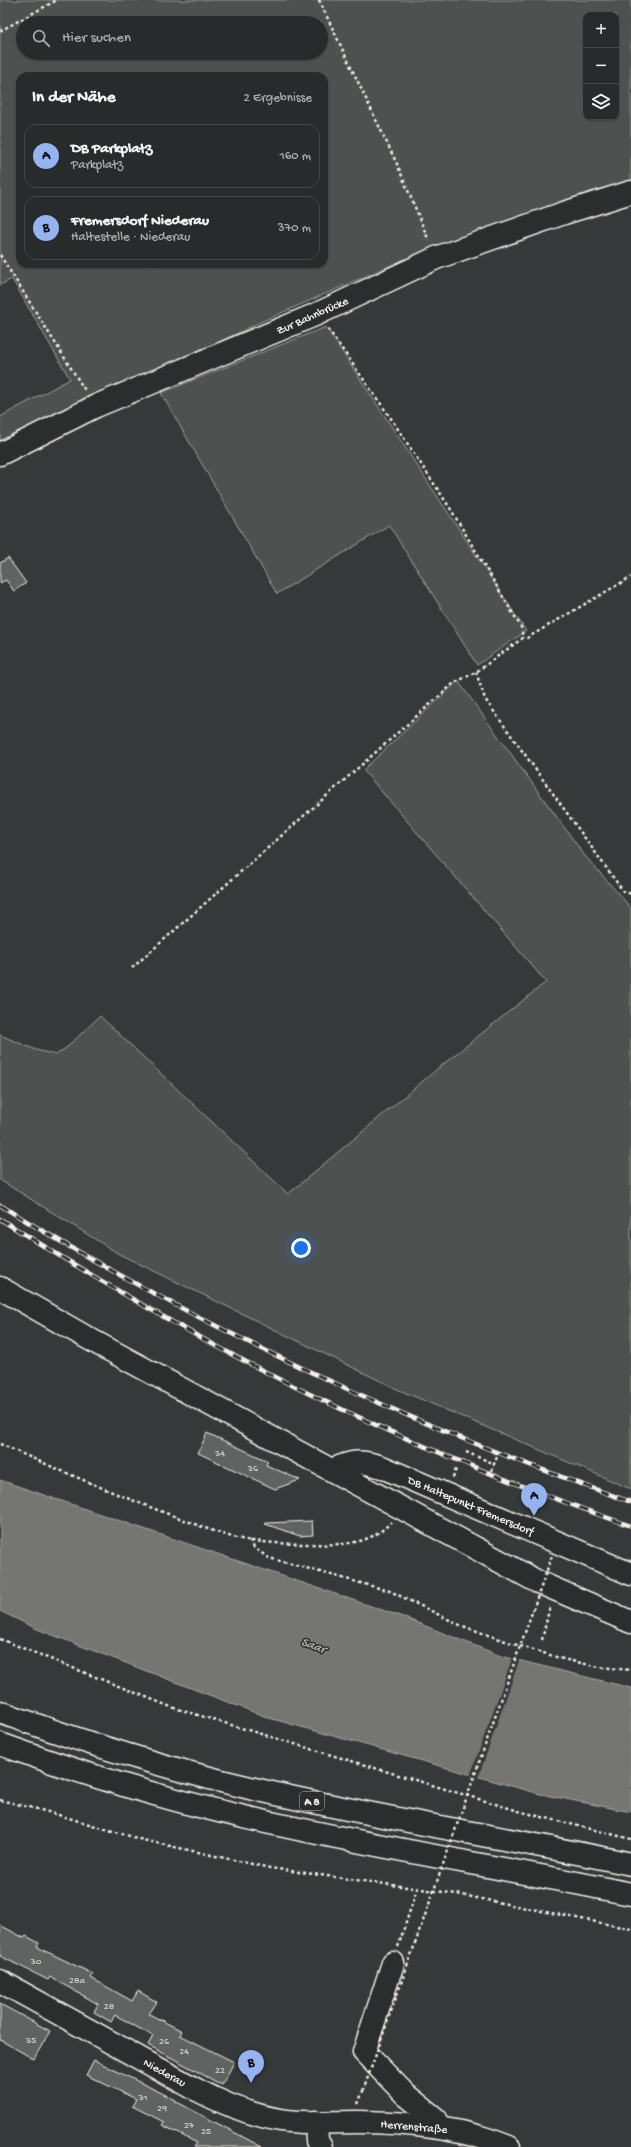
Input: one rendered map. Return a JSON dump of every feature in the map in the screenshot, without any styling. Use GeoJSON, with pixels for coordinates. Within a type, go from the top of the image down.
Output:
{"type":"FeatureCollection","features":[{"type":"Feature","properties":{"kind":"main road","name":"Zur Bahnbrücke"},"geometry":{"type":"LineString","coordinates":[[0,454],[96,406],[317,314],[436,258],[564,213],[631,192]]}},
{"type":"Feature","properties":{"kind":"main road"},"geometry":{"type":"LineString","coordinates":[[0,1288],[93,1341],[538,1582],[631,1622]]}},
{"type":"Feature","properties":{"kind":"main road","name":"DB Haltepunkt Fremersdorf"},"geometry":{"type":"LineString","coordinates":[[332,1470],[347,1463],[362,1461],[382,1467],[631,1574]]}},
{"type":"Feature","properties":{"kind":"main road","name":"A 8"},"geometry":{"type":"LineString","coordinates":[[0,1712],[80,1741],[167,1767],[251,1788],[631,1864]]}},
{"type":"Feature","properties":{"kind":"main road"},"geometry":{"type":"LineString","coordinates":[[0,1744],[71,1770],[152,1794],[244,1817],[631,1894]]}},
{"type":"Feature","properties":{"kind":"main road"},"geometry":{"type":"LineString","coordinates":[[393,1963],[364,2052],[406,2095],[436,2119],[440,2127]]}},
{"type":"Feature","properties":{"kind":"main road","name":"Niederau"},"geometry":{"type":"LineString","coordinates":[[0,1981],[227,2105],[280,2120],[316,2122]]}},
{"type":"Feature","properties":{"kind":"main road"},"geometry":{"type":"LineString","coordinates":[[316,2122],[317,2141],[321,2147]]}},
{"type":"Feature","properties":{"kind":"main road","name":"Herrenstraße"},"geometry":{"type":"LineString","coordinates":[[316,2122],[358,2122],[440,2127],[488,2138],[509,2147]]}},
{"type":"Feature","properties":{"kind":"path"},"geometry":{"type":"LineString","coordinates":[[28,16],[57,0]]}},
{"type":"Feature","properties":{"kind":"path"},"geometry":{"type":"LineString","coordinates":[[319,0],[327,16]]}},
{"type":"Feature","properties":{"kind":"path"},"geometry":{"type":"LineString","coordinates":[[328,19],[397,164],[436,258]]}},
{"type":"Feature","properties":{"kind":"path"},"geometry":{"type":"LineString","coordinates":[[0,31],[16,22]]}},
{"type":"Feature","properties":{"kind":"path"},"geometry":{"type":"LineString","coordinates":[[0,255],[96,406]]}},
{"type":"Feature","properties":{"kind":"path"},"geometry":{"type":"LineString","coordinates":[[317,314],[390,417],[450,508],[521,627],[523,638]]}},
{"type":"Feature","properties":{"kind":"path"},"geometry":{"type":"LineString","coordinates":[[132,968],[454,683],[476,672],[523,638],[527,638],[631,577]]}},
{"type":"Feature","properties":{"kind":"path"},"geometry":{"type":"LineString","coordinates":[[476,672],[485,699],[623,891],[631,894]]}},
{"type":"Feature","properties":{"kind":"path"},"geometry":{"type":"LineString","coordinates":[[0,1444],[150,1508],[210,1530],[250,1540],[278,1543],[345,1545],[365,1540],[377,1534],[403,1508]]}},
{"type":"Feature","properties":{"kind":"path"},"geometry":{"type":"LineString","coordinates":[[466,1452],[495,1464]]}},
{"type":"Feature","properties":{"kind":"path"},"geometry":{"type":"LineString","coordinates":[[491,1471],[497,1457]]}},
{"type":"Feature","properties":{"kind":"path"},"geometry":{"type":"LineString","coordinates":[[250,1540],[254,1548],[269,1558],[390,1591],[460,1625],[563,1659],[599,1667],[631,1670]]}},
{"type":"Feature","properties":{"kind":"path"},"geometry":{"type":"LineString","coordinates":[[363,2091],[554,1553]]}},
{"type":"Feature","properties":{"kind":"path"},"geometry":{"type":"LineString","coordinates":[[542,1640],[552,1601]]}},
{"type":"Feature","properties":{"kind":"path"},"geometry":{"type":"LineString","coordinates":[[0,1639],[171,1707],[522,1812],[631,1839]]}},
{"type":"Feature","properties":{"kind":"path"},"geometry":{"type":"LineString","coordinates":[[0,1800],[45,1811],[143,1840],[270,1868],[457,1894],[631,1930]]}},
{"type":"Feature","properties":{"kind":"path"},"geometry":{"type":"LineString","coordinates":[[393,1963],[418,1889]]}},
{"type":"Feature","properties":{"kind":"shaded area"},"geometry":{"type":"Polygon","coordinates":[[[0,0],[631,0],[631,180],[426,250],[256,324],[0,451],[0,417],[70,379],[12,279],[0,285],[0,0]]]}},
{"type":"Feature","properties":{"kind":"shaded area"},"geometry":{"type":"Polygon","coordinates":[[[326,327],[526,631],[477,665],[389,525],[277,594],[161,393],[326,327]]]}},
{"type":"Feature","properties":{"kind":"shaded area"},"geometry":{"type":"Polygon","coordinates":[[[458,681],[585,856],[631,908],[631,1489],[397,1389],[119,1254],[0,1180],[0,1035],[36,1050],[56,1055],[67,1047],[100,1016],[288,1194],[436,1070],[546,982],[363,770],[458,681]]]}},
{"type":"Feature","properties":{"kind":"water","name":"Saar"},"geometry":{"type":"Polygon","coordinates":[[[0,1480],[400,1616],[501,1656],[631,1688],[631,1812],[540,1794],[269,1718],[37,1629],[0,1611],[0,1480]]]}},
{"type":"Feature","properties":{"kind":"pier"},"geometry":{"type":"Polygon","coordinates":[[[513,1656],[520,1658],[478,1778],[470,1776],[513,1656]]]}},
{"type":"Feature","properties":{"kind":"building"},"geometry":{"type":"Polygon","coordinates":[[[8,558],[26,583],[14,591],[6,580],[0,583],[0,563],[8,558]]]}},
{"type":"Feature","properties":{"kind":"building"},"geometry":{"type":"Polygon","coordinates":[[[207,1433],[268,1461],[266,1465],[300,1480],[275,1489],[198,1453],[207,1433]]]}},
{"type":"Feature","properties":{"kind":"building"},"geometry":{"type":"Polygon","coordinates":[[[312,1521],[313,1535],[300,1536],[265,1524],[266,1523],[312,1521]]]}},
{"type":"Feature","properties":{"kind":"building"},"geometry":{"type":"Polygon","coordinates":[[[0,1925],[24,1938],[26,1936],[39,1943],[37,1947],[93,1974],[91,1978],[132,2001],[138,1991],[157,2002],[149,2014],[182,2031],[180,2035],[234,2062],[222,2085],[148,2045],[153,2036],[115,2015],[111,2022],[94,2012],[98,2004],[50,1977],[48,1980],[0,1956],[0,1925]]]}},
{"type":"Feature","properties":{"kind":"building"},"geometry":{"type":"Polygon","coordinates":[[[0,2004],[50,2031],[34,2059],[0,2040],[0,2004]]]}},
{"type":"Feature","properties":{"kind":"building"},"geometry":{"type":"Polygon","coordinates":[[[94,2060],[176,2100],[175,2101],[262,2147],[194,2147],[197,2143],[162,2125],[164,2122],[132,2106],[136,2099],[86,2075],[94,2060]]]}},
{"type":"Feature","properties":{"kind":"railway"},"geometry":{"type":"LineString","coordinates":[[0,1205],[54,1238],[166,1300],[279,1357],[454,1435],[542,1470],[631,1502]]}},
{"type":"Feature","properties":{"kind":"railway"},"geometry":{"type":"LineString","coordinates":[[0,1219],[157,1313],[222,1349],[300,1389],[440,1453],[535,1491],[631,1526]]}},
{"type":"Feature","properties":{"kind":"place","name":"DB Parkplatz"},"geometry":{"type":"Point","coordinates":[534,1516]}},
{"type":"Feature","properties":{"kind":"place","name":"Fremersdorf Niederau"},"geometry":{"type":"Point","coordinates":[251,2083]}}]}
